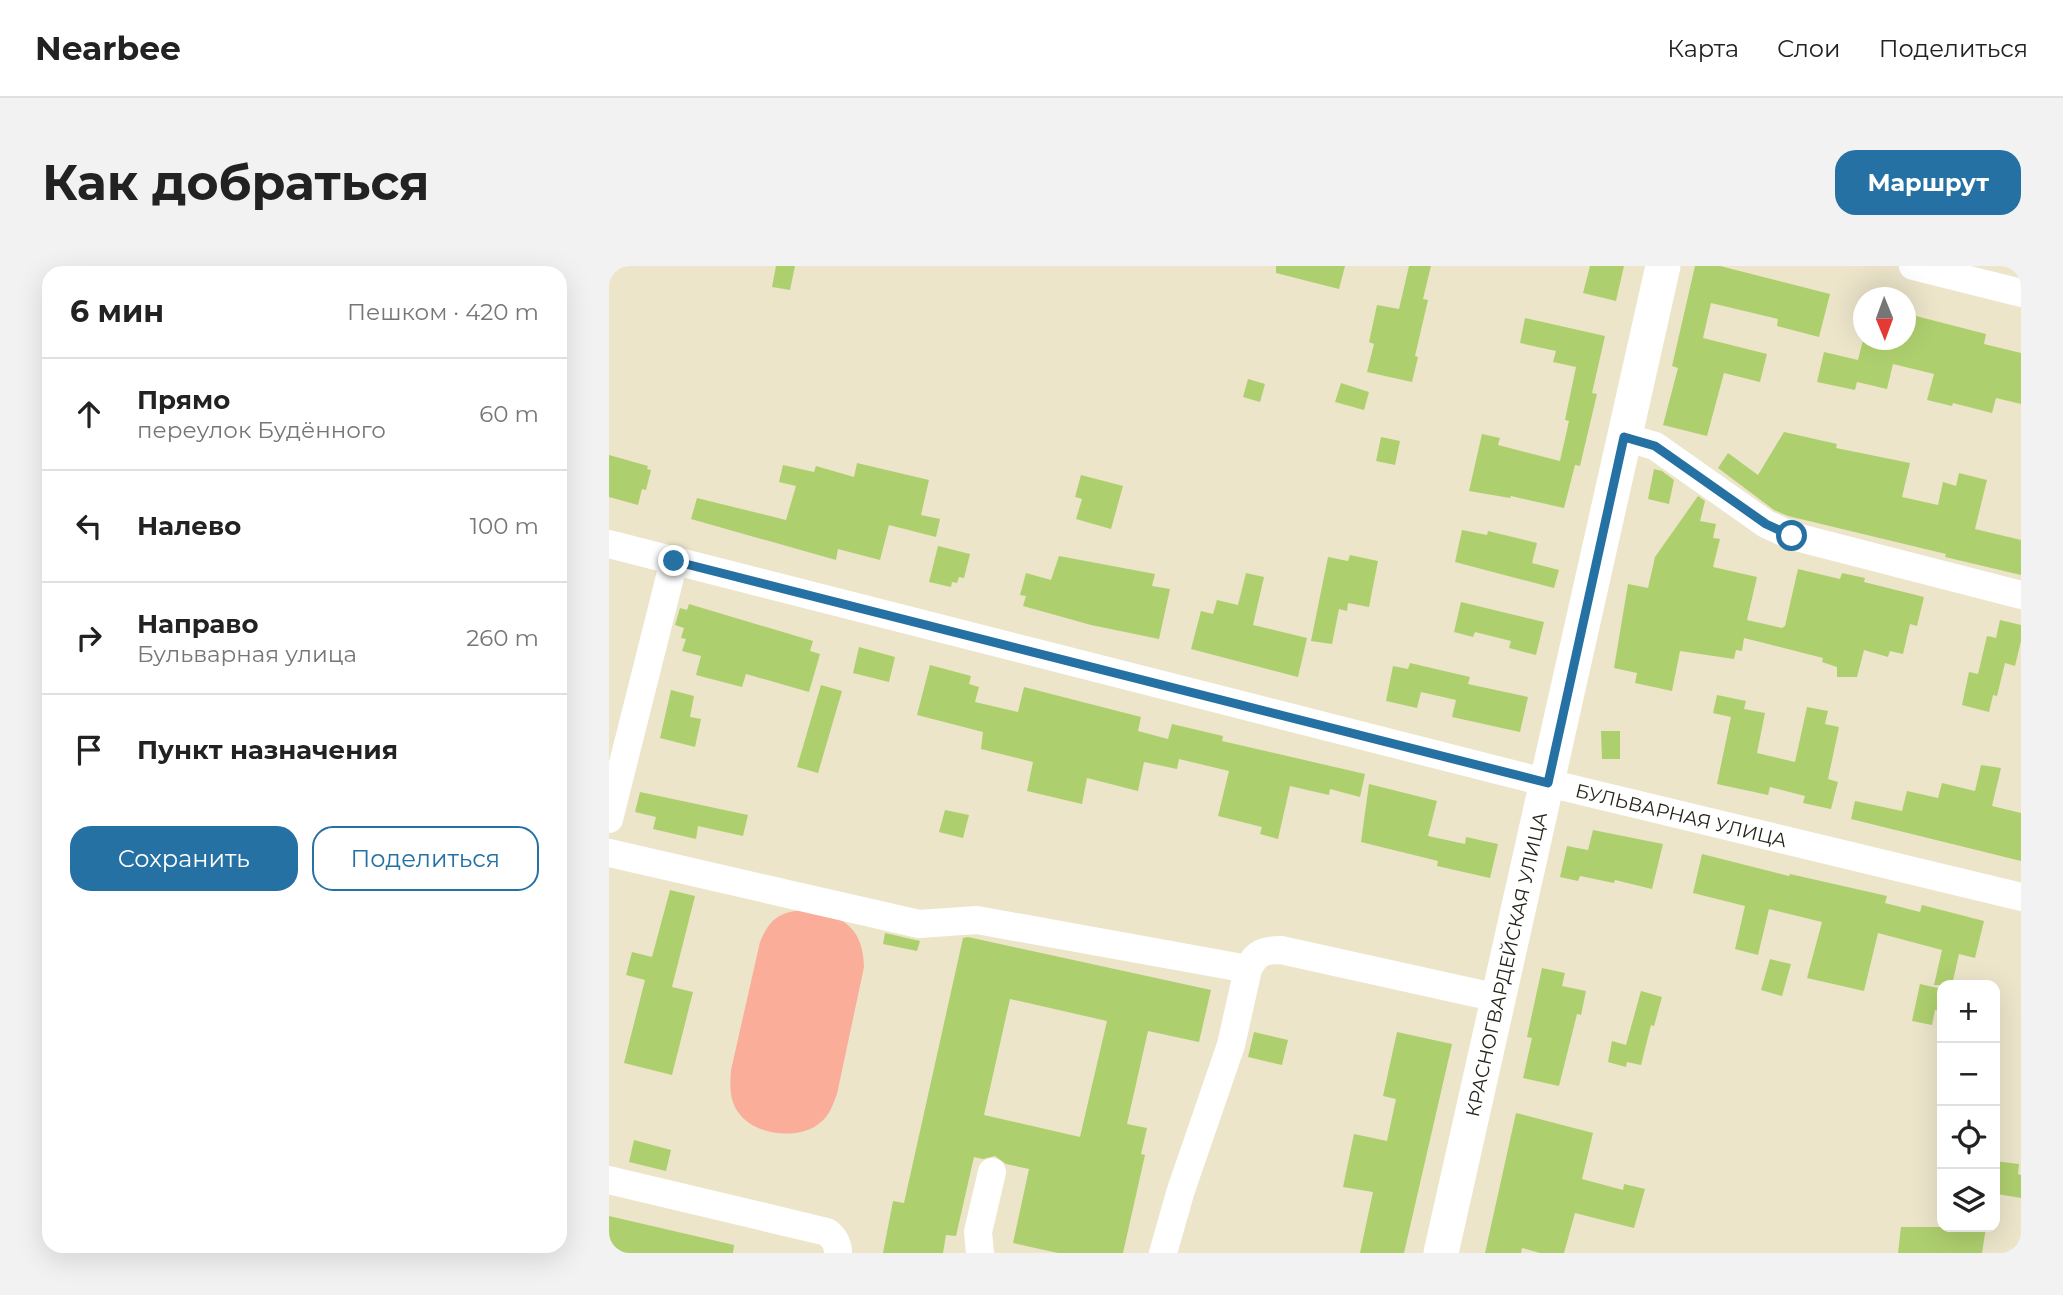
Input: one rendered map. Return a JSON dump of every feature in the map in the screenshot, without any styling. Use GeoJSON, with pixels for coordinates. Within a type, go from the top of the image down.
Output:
{"type":"FeatureCollection","features":[{"type":"Feature","properties":{"kind":"main road","name":"КРАСНОГВАРДЕЙСКАЯ УЛИЦА"},"geometry":{"type":"LineString","coordinates":[[1441,1253],[1663,266]]}},
{"type":"Feature","properties":{"kind":"street"},"geometry":{"type":"LineString","coordinates":[[1913,266],[2021,293]]}},
{"type":"Feature","properties":{"kind":"street"},"geometry":{"type":"LineString","coordinates":[[1624,437],[1655,446],[1766,524],[1792,536],[2021,595]]}},
{"type":"Feature","properties":{"kind":"street","name":"БУЛЬВАРНАЯ УЛИЦА"},"geometry":{"type":"LineString","coordinates":[[609,544],[1548,783],[2021,897]]}},
{"type":"Feature","properties":{"kind":"street"},"geometry":{"type":"LineString","coordinates":[[609,819],[674,561]]}},
{"type":"Feature","properties":{"kind":"street"},"geometry":{"type":"LineString","coordinates":[[609,853],[919,924],[977,920],[1248,969]]}},
{"type":"Feature","properties":{"kind":"street"},"geometry":{"type":"LineString","coordinates":[[1163,1253],[1181,1190],[1231,1045],[1248,969],[1260,952],[1281,950],[1498,998]]}},
{"type":"Feature","properties":{"kind":"street"},"geometry":{"type":"LineString","coordinates":[[980,1253],[978,1232],[992,1172]]}},
{"type":"Feature","properties":{"kind":"street"},"geometry":{"type":"LineString","coordinates":[[609,1180],[827,1232],[834,1238],[838,1253]]}},
{"type":"Feature","properties":{"kind":"shaded area"},"geometry":{"type":"Polygon","coordinates":[[[809,910],[833,916],[850,926],[860,943],[864,967],[837,1094],[831,1109],[824,1119],[801,1132],[790,1134],[766,1131],[745,1120],[735,1107],[730,1086],[731,1070],[764,933],[779,917],[791,912],[809,910]]]}},
{"type":"Feature","properties":{"kind":"building"},"geometry":{"type":"Polygon","coordinates":[[[776,266],[795,266],[790,290],[772,287],[776,266]]]}},
{"type":"Feature","properties":{"kind":"building"},"geometry":{"type":"Polygon","coordinates":[[[1276,266],[1345,266],[1339,289],[1276,273],[1276,266]]]}},
{"type":"Feature","properties":{"kind":"building"},"geometry":{"type":"Polygon","coordinates":[[[1409,266],[1431,266],[1423,299],[1428,300],[1412,382],[1367,372],[1374,344],[1369,342],[1377,305],[1399,309],[1409,266]]]}},
{"type":"Feature","properties":{"kind":"building"},"geometry":{"type":"Polygon","coordinates":[[[1590,266],[1624,266],[1616,301],[1583,293],[1590,266]]]}},
{"type":"Feature","properties":{"kind":"building"},"geometry":{"type":"Polygon","coordinates":[[[1695,266],[1720,266],[1830,294],[1819,337],[1777,326],[1778,319],[1711,303],[1703,338],[1767,354],[1760,382],[1724,373],[1707,436],[1663,425],[1678,368],[1672,366],[1695,266]]]}},
{"type":"Feature","properties":{"kind":"building"},"geometry":{"type":"Polygon","coordinates":[[[1916,316],[1986,334],[1984,344],[2021,353],[2021,404],[1996,398],[1992,413],[1953,403],[1952,406],[1927,400],[1934,374],[1893,364],[1887,389],[1857,382],[1855,390],[1817,382],[1824,352],[1858,360],[1860,350],[1916,350],[1916,316]]]}},
{"type":"Feature","properties":{"kind":"building"},"geometry":{"type":"Polygon","coordinates":[[[1525,318],[1605,336],[1592,393],[1597,394],[1580,466],[1575,465],[1564,508],[1511,496],[1510,498],[1469,491],[1482,434],[1500,438],[1498,445],[1560,461],[1569,421],[1565,420],[1576,367],[1553,362],[1556,351],[1520,343],[1525,318]]]}},
{"type":"Feature","properties":{"kind":"building"},"geometry":{"type":"Polygon","coordinates":[[[1248,379],[1265,384],[1260,402],[1243,397],[1248,379]]]}},
{"type":"Feature","properties":{"kind":"building"},"geometry":{"type":"Polygon","coordinates":[[[1341,383],[1369,392],[1364,410],[1335,402],[1341,383]]]}},
{"type":"Feature","properties":{"kind":"building"},"geometry":{"type":"Polygon","coordinates":[[[1784,432],[1837,444],[1836,448],[1910,463],[1902,497],[1938,505],[1943,482],[1956,486],[1959,473],[1987,480],[1975,529],[2021,540],[2021,575],[1788,516],[1774,510],[1718,468],[1728,453],[1758,475],[1784,432]]]}},
{"type":"Feature","properties":{"kind":"building"},"geometry":{"type":"Polygon","coordinates":[[[1381,437],[1400,441],[1395,465],[1376,461],[1381,437]]]}},
{"type":"Feature","properties":{"kind":"building"},"geometry":{"type":"Polygon","coordinates":[[[609,455],[648,466],[647,469],[651,470],[646,490],[642,489],[638,505],[609,497],[609,455]]]}},
{"type":"Feature","properties":{"kind":"building"},"geometry":{"type":"Polygon","coordinates":[[[857,463],[929,480],[921,515],[940,519],[936,537],[889,525],[880,560],[838,549],[836,560],[691,519],[697,498],[786,520],[796,486],[779,482],[783,465],[814,472],[816,466],[854,477],[857,463]]]}},
{"type":"Feature","properties":{"kind":"building"},"geometry":{"type":"Polygon","coordinates":[[[1654,469],[1662,471],[1674,480],[1669,504],[1648,499],[1654,469]]]}},
{"type":"Feature","properties":{"kind":"building"},"geometry":{"type":"Polygon","coordinates":[[[1081,475],[1123,486],[1111,529],[1076,519],[1082,499],[1075,497],[1081,475]]]}},
{"type":"Feature","properties":{"kind":"building"},"geometry":{"type":"Polygon","coordinates":[[[1698,496],[1705,501],[1700,521],[1716,524],[1713,538],[1720,539],[1713,567],[1757,577],[1747,620],[1782,628],[1785,626],[1798,569],[1840,579],[1842,573],[1865,578],[1864,582],[1924,597],[1917,626],[1910,624],[1903,654],[1890,651],[1888,657],[1864,650],[1857,677],[1837,677],[1837,667],[1822,662],[1823,658],[1744,638],[1742,651],[1736,650],[1734,659],[1680,651],[1672,691],[1635,683],[1637,673],[1614,668],[1628,584],[1648,588],[1655,557],[1698,496]]]}},
{"type":"Feature","properties":{"kind":"building"},"geometry":{"type":"Polygon","coordinates":[[[1462,530],[1487,535],[1488,531],[1537,543],[1532,563],[1559,570],[1554,588],[1455,562],[1462,530]]]}},
{"type":"Feature","properties":{"kind":"building"},"geometry":{"type":"Polygon","coordinates":[[[938,546],[970,554],[964,578],[959,577],[957,583],[952,582],[951,587],[929,582],[938,546]]]}},
{"type":"Feature","properties":{"kind":"building"},"geometry":{"type":"Polygon","coordinates":[[[1350,555],[1378,561],[1369,607],[1348,603],[1347,611],[1339,609],[1332,644],[1311,641],[1328,557],[1348,561],[1350,555]]]}},
{"type":"Feature","properties":{"kind":"building"},"geometry":{"type":"Polygon","coordinates":[[[1059,556],[1155,574],[1152,586],[1170,589],[1159,639],[1091,625],[1023,606],[1026,596],[1020,595],[1026,573],[1051,580],[1059,556]]]}},
{"type":"Feature","properties":{"kind":"building"},"geometry":{"type":"Polygon","coordinates":[[[1246,573],[1264,577],[1253,625],[1307,638],[1298,677],[1191,649],[1201,611],[1213,614],[1217,600],[1238,605],[1246,573]]]}},
{"type":"Feature","properties":{"kind":"building"},"geometry":{"type":"Polygon","coordinates":[[[1461,602],[1544,622],[1536,655],[1509,648],[1511,641],[1475,632],[1473,637],[1454,632],[1461,602]]]}},
{"type":"Feature","properties":{"kind":"building"},"geometry":{"type":"Polygon","coordinates":[[[689,604],[813,641],[810,651],[820,654],[809,692],[746,674],[742,687],[696,675],[701,656],[682,651],[686,639],[681,638],[684,628],[675,625],[680,608],[687,610],[689,604]]]}},
{"type":"Feature","properties":{"kind":"building"},"geometry":{"type":"Polygon","coordinates":[[[2000,620],[2021,625],[2021,641],[2015,666],[2005,663],[1997,696],[1993,695],[1989,712],[1962,705],[1969,672],[1978,674],[1987,636],[1996,638],[2000,620]]]}},
{"type":"Feature","properties":{"kind":"building"},"geometry":{"type":"Polygon","coordinates":[[[859,647],[895,657],[889,682],[853,673],[859,647]]]}},
{"type":"Feature","properties":{"kind":"building"},"geometry":{"type":"Polygon","coordinates":[[[1410,663],[1470,677],[1468,684],[1528,697],[1520,732],[1452,717],[1456,700],[1421,692],[1417,708],[1386,701],[1393,666],[1408,669],[1410,663]]]}},
{"type":"Feature","properties":{"kind":"building"},"geometry":{"type":"Polygon","coordinates":[[[930,665],[971,676],[969,684],[979,687],[975,702],[1018,712],[1024,687],[1141,717],[1138,731],[1168,739],[1172,724],[1223,736],[1222,741],[1365,774],[1360,797],[1330,789],[1329,795],[1290,786],[1278,839],[1260,834],[1262,827],[1218,816],[1229,771],[1179,759],[1177,769],[1144,762],[1138,791],[1087,778],[1082,804],[1027,791],[1033,762],[981,749],[983,732],[917,715],[930,665]]]}},
{"type":"Feature","properties":{"kind":"building"},"geometry":{"type":"Polygon","coordinates":[[[821,685],[842,691],[818,773],[797,767],[821,685]]]}},
{"type":"Feature","properties":{"kind":"building"},"geometry":{"type":"Polygon","coordinates":[[[671,690],[694,696],[690,717],[701,719],[695,747],[660,738],[671,690]]]}},
{"type":"Feature","properties":{"kind":"building"},"geometry":{"type":"Polygon","coordinates":[[[1717,695],[1746,701],[1744,709],[1765,713],[1757,753],[1795,762],[1807,707],[1828,711],[1825,724],[1839,727],[1828,779],[1838,782],[1831,809],[1803,803],[1805,796],[1770,787],[1768,795],[1717,784],[1731,717],[1713,713],[1717,695]]]}},
{"type":"Feature","properties":{"kind":"building"},"geometry":{"type":"Polygon","coordinates":[[[1601,731],[1620,731],[1620,759],[1602,759],[1601,731]]]}},
{"type":"Feature","properties":{"kind":"building"},"geometry":{"type":"Polygon","coordinates":[[[1981,765],[2001,768],[1992,806],[2021,813],[2021,861],[1851,819],[1855,801],[1902,811],[1907,791],[1938,798],[1942,783],[1975,791],[1981,765]]]}},
{"type":"Feature","properties":{"kind":"building"},"geometry":{"type":"Polygon","coordinates":[[[1369,784],[1437,801],[1428,836],[1465,844],[1466,837],[1498,844],[1490,878],[1437,866],[1438,861],[1361,842],[1369,784]]]}},
{"type":"Feature","properties":{"kind":"building"},"geometry":{"type":"Polygon","coordinates":[[[640,792],[748,815],[743,836],[698,826],[696,839],[653,829],[656,817],[635,812],[640,792]]]}},
{"type":"Feature","properties":{"kind":"building"},"geometry":{"type":"Polygon","coordinates":[[[945,810],[969,815],[963,838],[939,832],[945,810]]]}},
{"type":"Feature","properties":{"kind":"building"},"geometry":{"type":"Polygon","coordinates":[[[1593,830],[1663,844],[1652,889],[1615,880],[1614,883],[1580,876],[1578,881],[1560,877],[1567,846],[1588,850],[1593,830]]]}},
{"type":"Feature","properties":{"kind":"building"},"geometry":{"type":"Polygon","coordinates":[[[1702,854],[1789,876],[1790,874],[1887,896],[1885,903],[1920,912],[1922,905],[1984,921],[1975,958],[1959,954],[1953,980],[1937,980],[1937,985],[1934,985],[1942,950],[1878,933],[1864,991],[1807,978],[1822,922],[1769,909],[1758,955],[1735,949],[1745,906],[1693,893],[1702,854]]]}},
{"type":"Feature","properties":{"kind":"building"},"geometry":{"type":"Polygon","coordinates":[[[670,890],[695,896],[672,987],[693,992],[672,1075],[624,1063],[645,980],[626,975],[632,952],[652,957],[670,890]]]}},
{"type":"Feature","properties":{"kind":"building"},"geometry":{"type":"Polygon","coordinates":[[[885,933],[920,941],[917,951],[883,944],[885,933]]]}},
{"type":"Feature","properties":{"kind":"building"},"geometry":{"type":"Polygon","coordinates":[[[963,938],[1211,990],[1199,1042],[1148,1031],[1127,1124],[1147,1128],[1141,1154],[1145,1155],[1123,1253],[1058,1253],[1013,1243],[1029,1169],[1006,1164],[995,1156],[983,1159],[974,1157],[956,1236],[946,1235],[943,1253],[883,1253],[893,1201],[904,1203],[963,938]],[[1010,999],[984,1115],[1080,1137],[1107,1021],[1010,999]]]}},
{"type":"Feature","properties":{"kind":"building"},"geometry":{"type":"Polygon","coordinates":[[[1770,959],[1791,964],[1782,996],[1761,990],[1770,959]]]}},
{"type":"Feature","properties":{"kind":"building"},"geometry":{"type":"Polygon","coordinates":[[[1542,968],[1565,973],[1562,986],[1586,991],[1581,1015],[1577,1014],[1559,1086],[1523,1078],[1532,1038],[1527,1037],[1542,968]]]}},
{"type":"Feature","properties":{"kind":"building"},"geometry":{"type":"Polygon","coordinates":[[[1920,984],[1937,988],[1937,1011],[1932,1025],[1912,1021],[1920,984]]]}},
{"type":"Feature","properties":{"kind":"building"},"geometry":{"type":"Polygon","coordinates":[[[1641,991],[1662,997],[1654,1026],[1651,1025],[1641,1065],[1627,1062],[1626,1067],[1608,1062],[1612,1041],[1626,1045],[1641,991]]]}},
{"type":"Feature","properties":{"kind":"building"},"geometry":{"type":"Polygon","coordinates":[[[1254,1032],[1288,1040],[1282,1065],[1248,1057],[1254,1032]]]}},
{"type":"Feature","properties":{"kind":"building"},"geometry":{"type":"Polygon","coordinates":[[[1397,1032],[1452,1044],[1404,1253],[1360,1253],[1373,1192],[1343,1187],[1354,1134],[1387,1141],[1396,1099],[1383,1096],[1397,1032]]]}},
{"type":"Feature","properties":{"kind":"building"},"geometry":{"type":"Polygon","coordinates":[[[1516,1113],[1593,1133],[1582,1179],[1623,1190],[1624,1184],[1645,1189],[1634,1228],[1575,1213],[1564,1253],[1540,1253],[1522,1248],[1521,1253],[1485,1253],[1516,1113]]]}},
{"type":"Feature","properties":{"kind":"building"},"geometry":{"type":"Polygon","coordinates":[[[634,1140],[671,1150],[666,1171],[629,1162],[634,1140]]]}},
{"type":"Feature","properties":{"kind":"building"},"geometry":{"type":"Polygon","coordinates":[[[2000,1162],[2019,1164],[2021,1198],[2000,1194],[2000,1162]]]}},
{"type":"Feature","properties":{"kind":"building"},"geometry":{"type":"Polygon","coordinates":[[[609,1216],[734,1245],[733,1253],[609,1253],[609,1216]]]}},
{"type":"Feature","properties":{"kind":"building"},"geometry":{"type":"Polygon","coordinates":[[[1901,1227],[1937,1227],[1937,1232],[1985,1232],[1982,1253],[1898,1253],[1901,1227]]]}},
{"type":"Feature","properties":{"kind":"route"},"geometry":{"type":"LineString","coordinates":[[674,561],[1548,783],[1624,437],[1655,446],[1766,524],[1792,536]]}}]}
